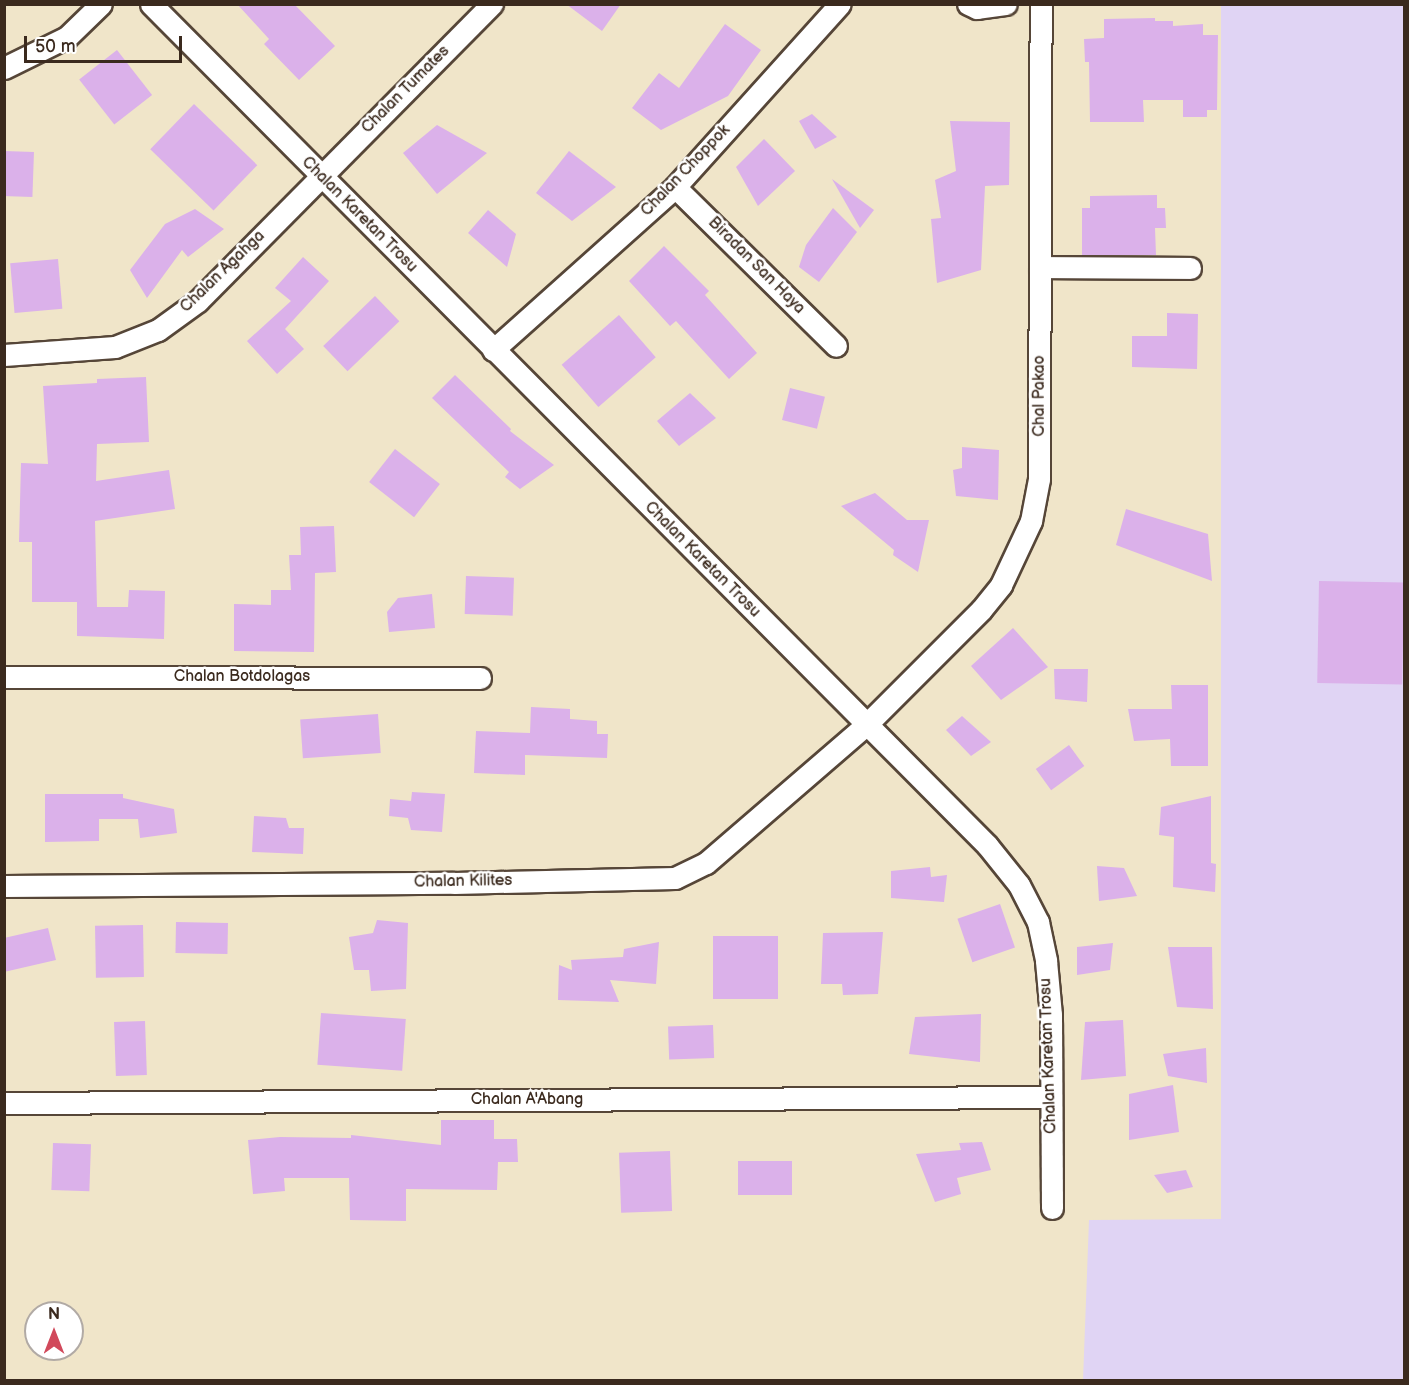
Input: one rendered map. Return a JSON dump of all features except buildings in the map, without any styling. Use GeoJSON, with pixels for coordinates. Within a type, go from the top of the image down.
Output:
{"type":"FeatureCollection","features":[{"type":"Feature","properties":{"kind":"street"},"geometry":{"type":"LineString","coordinates":[[4,68],[67,37],[101,4]]}},
{"type":"Feature","properties":{"kind":"street","name":"Chalan Karetan Trosu"},"geometry":{"type":"LineString","coordinates":[[151,4],[987,845],[1019,885],[1038,922],[1046,961],[1051,1015],[1052,1208]]}},
{"type":"Feature","properties":{"kind":"street","name":"Chalan Tumates"},"geometry":{"type":"LineString","coordinates":[[320,175],[492,4]]}},
{"type":"Feature","properties":{"kind":"street","name":"Chalan Choppok"},"geometry":{"type":"LineString","coordinates":[[493,350],[675,187],[840,4]]}},
{"type":"Feature","properties":{"kind":"street"},"geometry":{"type":"LineString","coordinates":[[968,4],[977,8],[1006,4]]}},
{"type":"Feature","properties":{"kind":"street","name":"Chal Pakao"},"geometry":{"type":"LineString","coordinates":[[866,725],[981,610],[1001,585],[1016,557],[1030,521],[1039,479],[1041,4]]}},
{"type":"Feature","properties":{"kind":"street","name":"Chalan Agahga"},"geometry":{"type":"LineString","coordinates":[[4,355],[115,347],[158,330],[198,301],[320,175]]}},
{"type":"Feature","properties":{"kind":"street","name":"Biradan San Haya"},"geometry":{"type":"LineString","coordinates":[[675,187],[836,346]]}},
{"type":"Feature","properties":{"kind":"street"},"geometry":{"type":"LineString","coordinates":[[1040,267],[1190,268]]}},
{"type":"Feature","properties":{"kind":"street","name":"Chalan Botdolagas"},"geometry":{"type":"LineString","coordinates":[[4,677],[480,678]]}},
{"type":"Feature","properties":{"kind":"street","name":"Chalan Kilites"},"geometry":{"type":"LineString","coordinates":[[4,886],[454,883],[675,878],[706,863],[866,725]]}},
{"type":"Feature","properties":{"kind":"street","name":"Chalan A'Abang"},"geometry":{"type":"LineString","coordinates":[[4,1103],[1050,1097]]}},
{"type":"Feature","properties":{"kind":"shaded area"},"geometry":{"type":"Polygon","coordinates":[[[1221,5],[1404,5],[1404,1380],[1083,1380],[1089,1220],[1221,1219],[1221,5]]]}}]}
